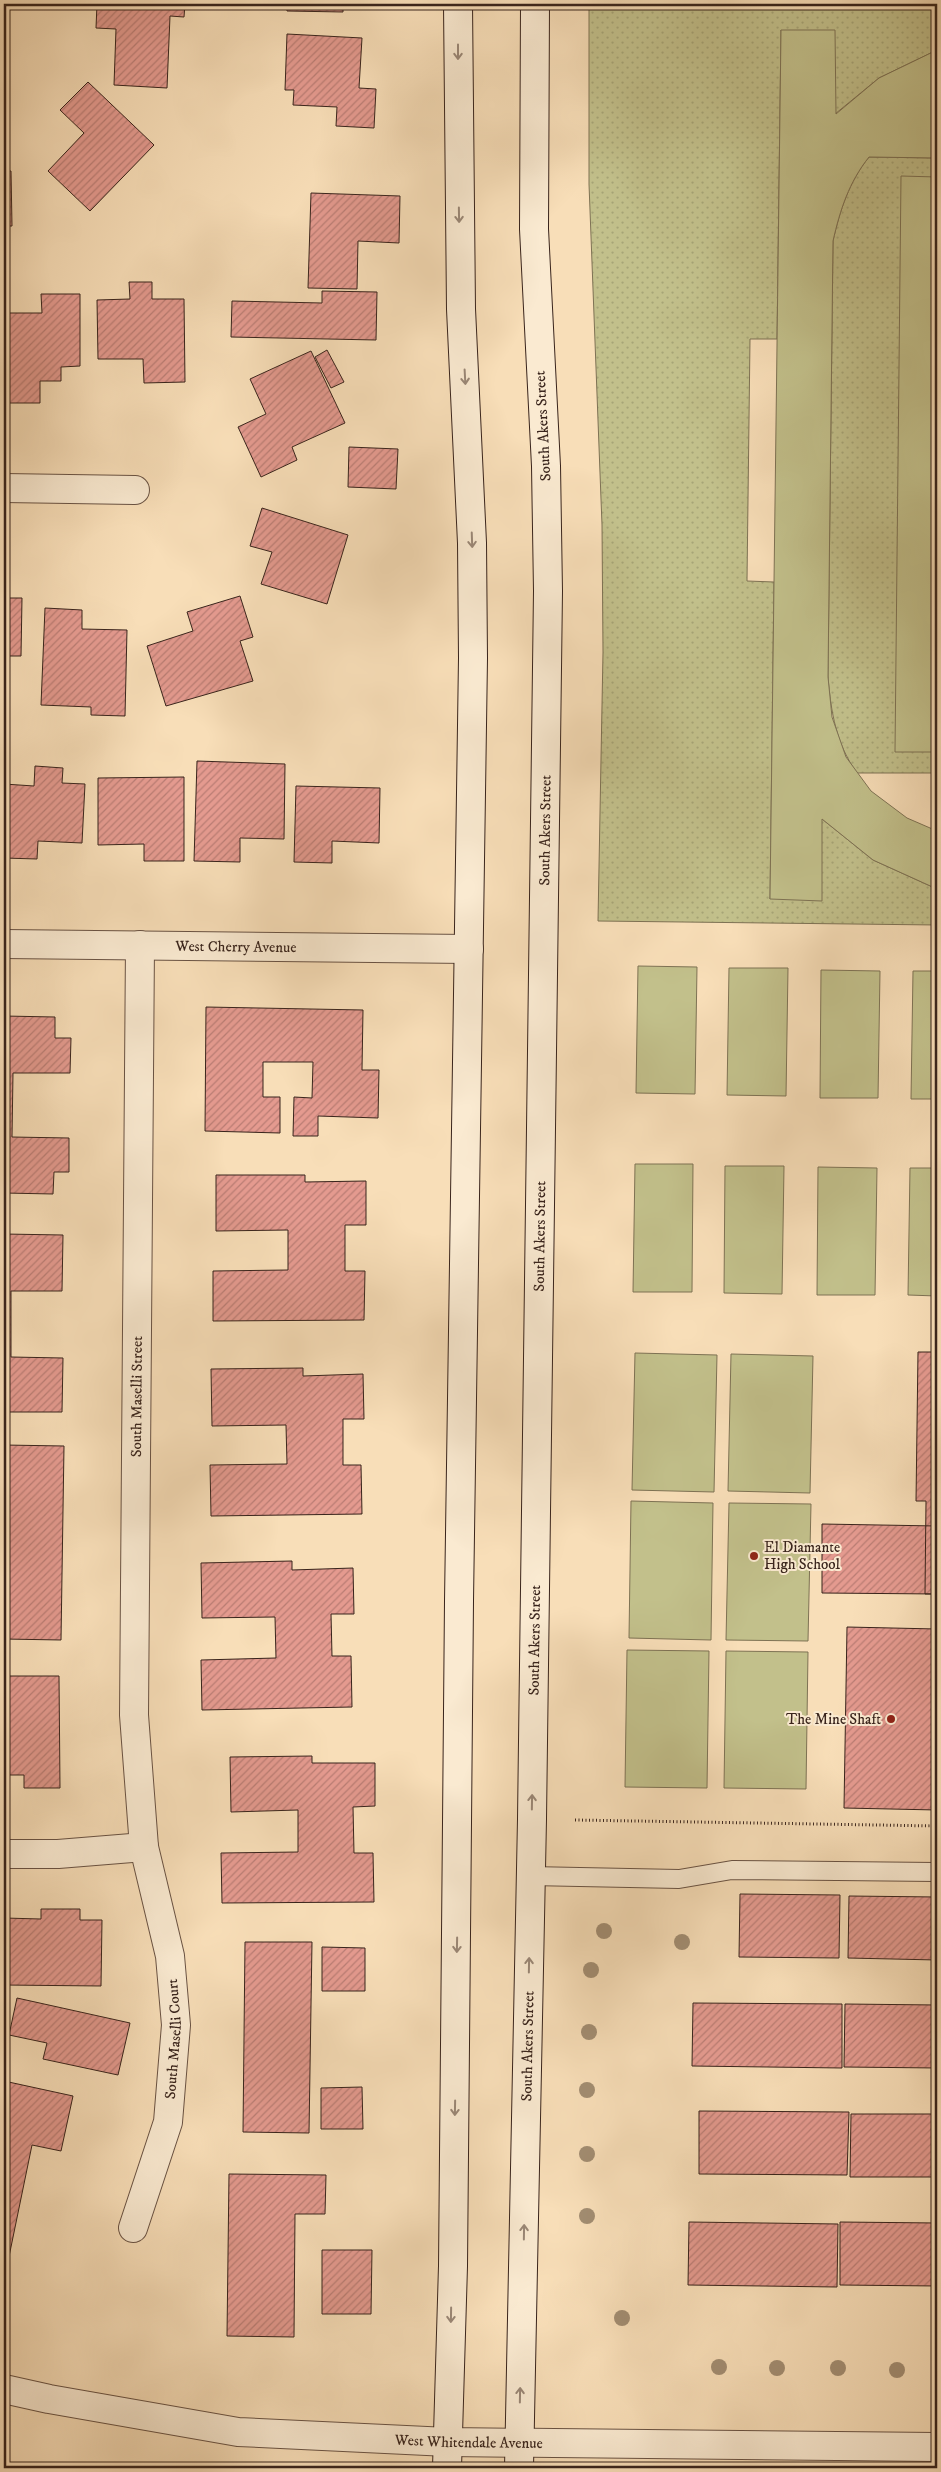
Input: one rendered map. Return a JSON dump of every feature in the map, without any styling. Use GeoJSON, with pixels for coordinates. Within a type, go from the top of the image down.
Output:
{"type":"FeatureCollection","features":[{"type":"Feature","properties":{"kind":"main road"},"geometry":{"type":"LineString","coordinates":[[447,2455],[453,2266],[458,1630],[469,949],[472,544],[461,309],[458,4]]}},
{"type":"Feature","properties":{"kind":"main road","name":"South Akers Street"},"geometry":{"type":"LineString","coordinates":[[519,2456],[544,980],[548,592],[546,466],[534,229],[534,4]]}},
{"type":"Feature","properties":{"kind":"main road"},"geometry":{"type":"LineString","coordinates":[[4,488],[135,490]]}},
{"type":"Feature","properties":{"kind":"main road","name":"West Cherry Avenue"},"geometry":{"type":"LineString","coordinates":[[4,944],[469,949]]}},
{"type":"Feature","properties":{"kind":"main road","name":"South Maselli Street"},"geometry":{"type":"LineString","coordinates":[[140,945],[134,1715],[144,1847]]}},
{"type":"Feature","properties":{"kind":"main road"},"geometry":{"type":"LineString","coordinates":[[4,1854],[58,1854],[144,1847]]}},
{"type":"Feature","properties":{"kind":"main road","name":"South Maselli Court"},"geometry":{"type":"LineString","coordinates":[[133,2228],[168,2122],[176,2025],[170,1956],[144,1847]]}},
{"type":"Feature","properties":{"kind":"main road","name":"West Whitendale Avenue"},"geometry":{"type":"LineString","coordinates":[[4,2389],[49,2399],[238,2432],[447,2455],[519,2456],[937,2447]]}},
{"type":"Feature","properties":{"kind":"lane"},"geometry":{"type":"LineString","coordinates":[[530,1876],[679,1879],[732,1870],[937,1872]]}},
{"type":"Feature","properties":{"kind":"path"},"geometry":{"type":"LineString","coordinates":[[575,1820],[937,1826]]}},
{"type":"Feature","properties":{"kind":"shaded area"},"geometry":{"type":"Polygon","coordinates":[[[589,4],[937,4],[937,50],[879,78],[835,114],[781,30],[777,339],[750,339],[747,581],[774,582],[770,899],[822,819],[873,860],[937,889],[937,925],[598,921],[603,652],[602,525],[589,184],[589,4]]]}},
{"type":"Feature","properties":{"kind":"shaded area"},"geometry":{"type":"Polygon","coordinates":[[[781,30],[835,30],[836,114],[879,78],[937,50],[937,158],[869,157],[856,176],[846,197],[833,241],[828,677],[832,717],[846,757],[871,791],[907,818],[937,831],[937,889],[873,860],[822,819],[822,901],[770,899],[781,30]]]}},
{"type":"Feature","properties":{"kind":"shaded area"},"geometry":{"type":"Polygon","coordinates":[[[869,157],[937,158],[937,773],[857,773],[839,739],[829,690],[833,241],[846,197],[856,176],[869,157]]]}},
{"type":"Feature","properties":{"kind":"shaded area"},"geometry":{"type":"Polygon","coordinates":[[[901,176],[937,177],[937,752],[895,752],[901,176]]]}},
{"type":"Feature","properties":{"kind":"shaded area"},"geometry":{"type":"Polygon","coordinates":[[[638,966],[697,967],[695,1094],[636,1093],[638,966]]]}},
{"type":"Feature","properties":{"kind":"shaded area"},"geometry":{"type":"Polygon","coordinates":[[[729,968],[788,968],[786,1096],[727,1095],[729,968]]]}},
{"type":"Feature","properties":{"kind":"shaded area"},"geometry":{"type":"Polygon","coordinates":[[[821,970],[880,971],[878,1098],[820,1098],[821,970]]]}},
{"type":"Feature","properties":{"kind":"shaded area"},"geometry":{"type":"Polygon","coordinates":[[[913,971],[937,971],[937,1099],[911,1099],[913,971]]]}},
{"type":"Feature","properties":{"kind":"shaded area"},"geometry":{"type":"Polygon","coordinates":[[[635,1164],[693,1164],[692,1292],[633,1292],[635,1164]]]}},
{"type":"Feature","properties":{"kind":"shaded area"},"geometry":{"type":"Polygon","coordinates":[[[725,1166],[784,1166],[782,1294],[724,1293],[725,1166]]]}},
{"type":"Feature","properties":{"kind":"shaded area"},"geometry":{"type":"Polygon","coordinates":[[[818,1167],[877,1168],[875,1295],[817,1295],[818,1167]]]}},
{"type":"Feature","properties":{"kind":"shaded area"},"geometry":{"type":"Polygon","coordinates":[[[910,1168],[937,1168],[937,1296],[908,1295],[910,1168]]]}},
{"type":"Feature","properties":{"kind":"shaded area"},"geometry":{"type":"Polygon","coordinates":[[[635,1353],[717,1355],[714,1492],[632,1490],[635,1353]]]}},
{"type":"Feature","properties":{"kind":"shaded area"},"geometry":{"type":"Polygon","coordinates":[[[731,1354],[813,1356],[810,1493],[728,1491],[731,1354]]]}},
{"type":"Feature","properties":{"kind":"shaded area"},"geometry":{"type":"Polygon","coordinates":[[[631,1501],[713,1503],[711,1640],[629,1638],[631,1501]]]}},
{"type":"Feature","properties":{"kind":"shaded area"},"geometry":{"type":"Polygon","coordinates":[[[729,1503],[811,1504],[808,1641],[726,1640],[729,1503]]]}},
{"type":"Feature","properties":{"kind":"shaded area"},"geometry":{"type":"Polygon","coordinates":[[[627,1650],[709,1651],[707,1788],[625,1787],[627,1650]]]}},
{"type":"Feature","properties":{"kind":"shaded area"},"geometry":{"type":"Polygon","coordinates":[[[726,1651],[808,1652],[806,1789],[724,1788],[726,1651]]]}},
{"type":"Feature","properties":{"kind":"building"},"geometry":{"type":"Polygon","coordinates":[[[97,4],[185,4],[184,17],[170,16],[167,88],[114,85],[116,29],[96,28],[97,4]]]}},
{"type":"Feature","properties":{"kind":"building"},"geometry":{"type":"Polygon","coordinates":[[[287,4],[343,4],[343,12],[287,11],[287,4]]]}},
{"type":"Feature","properties":{"kind":"building"},"geometry":{"type":"Polygon","coordinates":[[[287,34],[362,38],[359,88],[376,89],[374,128],[336,126],[337,107],[293,105],[294,90],[285,90],[287,34]]]}},
{"type":"Feature","properties":{"kind":"building"},"geometry":{"type":"Polygon","coordinates":[[[88,82],[154,145],[90,211],[48,171],[84,133],[60,110],[88,82]]]}},
{"type":"Feature","properties":{"kind":"building"},"geometry":{"type":"Polygon","coordinates":[[[4,171],[11,171],[12,226],[4,226],[4,171]]]}},
{"type":"Feature","properties":{"kind":"building"},"geometry":{"type":"Polygon","coordinates":[[[311,193],[400,196],[399,243],[358,241],[357,289],[308,288],[311,193]]]}},
{"type":"Feature","properties":{"kind":"building"},"geometry":{"type":"Polygon","coordinates":[[[129,282],[152,282],[152,299],[184,299],[185,382],[144,383],[143,359],[98,359],[97,300],[130,299],[129,282]]]}},
{"type":"Feature","properties":{"kind":"building"},"geometry":{"type":"Polygon","coordinates":[[[322,291],[377,292],[376,340],[231,337],[232,301],[322,303],[322,291]]]}},
{"type":"Feature","properties":{"kind":"building"},"geometry":{"type":"Polygon","coordinates":[[[41,294],[80,294],[80,366],[61,367],[61,381],[40,381],[40,403],[4,403],[4,313],[42,313],[41,294]]]}},
{"type":"Feature","properties":{"kind":"building"},"geometry":{"type":"Polygon","coordinates":[[[327,350],[344,382],[331,388],[315,357],[327,350]]]}},
{"type":"Feature","properties":{"kind":"building"},"geometry":{"type":"Polygon","coordinates":[[[311,351],[345,423],[292,447],[297,460],[261,477],[238,427],[266,414],[250,379],[311,351]]]}},
{"type":"Feature","properties":{"kind":"building"},"geometry":{"type":"Polygon","coordinates":[[[349,447],[398,449],[396,489],[348,487],[349,447]]]}},
{"type":"Feature","properties":{"kind":"building"},"geometry":{"type":"Polygon","coordinates":[[[262,508],[348,535],[327,604],[261,584],[272,552],[250,546],[262,508]]]}},
{"type":"Feature","properties":{"kind":"building"},"geometry":{"type":"Polygon","coordinates":[[[4,580],[8,580],[8,598],[22,598],[21,656],[4,656],[4,580]]]}},
{"type":"Feature","properties":{"kind":"building"},"geometry":{"type":"Polygon","coordinates":[[[240,596],[253,637],[240,641],[253,681],[166,706],[147,646],[193,631],[187,612],[240,596]]]}},
{"type":"Feature","properties":{"kind":"building"},"geometry":{"type":"Polygon","coordinates":[[[45,608],[82,610],[82,629],[127,630],[125,716],[91,715],[91,707],[41,705],[45,608]]]}},
{"type":"Feature","properties":{"kind":"building"},"geometry":{"type":"Polygon","coordinates":[[[197,761],[285,764],[284,839],[240,838],[240,862],[194,861],[197,761]]]}},
{"type":"Feature","properties":{"kind":"building"},"geometry":{"type":"Polygon","coordinates":[[[35,766],[63,768],[62,783],[85,784],[82,843],[38,841],[37,859],[4,858],[4,784],[34,786],[35,766]]]}},
{"type":"Feature","properties":{"kind":"building"},"geometry":{"type":"Polygon","coordinates":[[[184,777],[184,861],[144,861],[144,844],[98,845],[98,778],[184,777]]]}},
{"type":"Feature","properties":{"kind":"building"},"geometry":{"type":"Polygon","coordinates":[[[296,786],[380,788],[379,843],[332,841],[332,863],[294,862],[296,786]]]}},
{"type":"Feature","properties":{"kind":"building"},"geometry":{"type":"Polygon","coordinates":[[[206,1007],[363,1010],[362,1070],[379,1070],[378,1118],[318,1116],[318,1136],[293,1136],[294,1097],[312,1098],[313,1062],[263,1062],[263,1097],[280,1097],[280,1133],[205,1131],[206,1007]]]}},
{"type":"Feature","properties":{"kind":"building"},"geometry":{"type":"Polygon","coordinates":[[[4,1016],[55,1017],[55,1038],[71,1038],[70,1073],[13,1073],[12,1137],[69,1138],[69,1172],[54,1172],[53,1194],[4,1193],[4,1016]]]}},
{"type":"Feature","properties":{"kind":"building"},"geometry":{"type":"Polygon","coordinates":[[[216,1175],[305,1175],[305,1182],[366,1181],[366,1225],[345,1225],[345,1271],[365,1271],[364,1320],[213,1321],[213,1271],[288,1270],[288,1230],[216,1231],[216,1175]]]}},
{"type":"Feature","properties":{"kind":"building"},"geometry":{"type":"Polygon","coordinates":[[[4,1234],[63,1235],[62,1291],[11,1291],[11,1357],[63,1358],[62,1412],[4,1412],[4,1234]]]}},
{"type":"Feature","properties":{"kind":"building"},"geometry":{"type":"Polygon","coordinates":[[[918,1352],[937,1352],[937,1594],[925,1594],[926,1501],[916,1501],[918,1352]]]}},
{"type":"Feature","properties":{"kind":"building"},"geometry":{"type":"Polygon","coordinates":[[[303,1368],[303,1376],[363,1374],[364,1419],[343,1419],[343,1465],[361,1465],[362,1514],[211,1516],[210,1465],[287,1464],[286,1425],[212,1426],[211,1369],[303,1368]]]}},
{"type":"Feature","properties":{"kind":"building"},"geometry":{"type":"Polygon","coordinates":[[[4,1445],[64,1446],[61,1640],[4,1639],[4,1445]]]}},
{"type":"Feature","properties":{"kind":"building"},"geometry":{"type":"Polygon","coordinates":[[[822,1524],[937,1526],[937,1594],[822,1593],[822,1524]]]}},
{"type":"Feature","properties":{"kind":"building"},"geometry":{"type":"Polygon","coordinates":[[[292,1561],[292,1570],[353,1568],[354,1614],[331,1614],[332,1656],[351,1656],[352,1707],[202,1710],[201,1660],[276,1658],[275,1617],[202,1618],[201,1563],[292,1561]]]}},
{"type":"Feature","properties":{"kind":"building","name":"The Mine Shaft"},"geometry":{"type":"Polygon","coordinates":[[[847,1627],[937,1629],[937,1810],[844,1808],[847,1627]]]}},
{"type":"Feature","properties":{"kind":"building"},"geometry":{"type":"Polygon","coordinates":[[[4,1676],[59,1676],[60,1788],[24,1788],[24,1775],[4,1775],[4,1676]]]}},
{"type":"Feature","properties":{"kind":"building"},"geometry":{"type":"Polygon","coordinates":[[[312,1756],[312,1763],[375,1763],[375,1806],[353,1807],[354,1853],[373,1853],[374,1902],[222,1903],[221,1853],[298,1852],[298,1810],[231,1812],[230,1757],[312,1756]]]}},
{"type":"Feature","properties":{"kind":"building"},"geometry":{"type":"Polygon","coordinates":[[[740,1894],[840,1895],[839,1958],[739,1957],[740,1894]]]}},
{"type":"Feature","properties":{"kind":"building"},"geometry":{"type":"Polygon","coordinates":[[[849,1896],[937,1897],[937,1960],[848,1958],[849,1896]]]}},
{"type":"Feature","properties":{"kind":"building"},"geometry":{"type":"Polygon","coordinates":[[[41,1909],[80,1909],[80,1920],[102,1920],[101,1986],[4,1985],[4,1918],[41,1919],[41,1909]]]}},
{"type":"Feature","properties":{"kind":"building"},"geometry":{"type":"Polygon","coordinates":[[[245,1942],[312,1942],[309,2133],[243,2132],[245,1942]]]}},
{"type":"Feature","properties":{"kind":"building"},"geometry":{"type":"Polygon","coordinates":[[[322,1947],[365,1948],[365,1991],[322,1991],[322,1947]]]}},
{"type":"Feature","properties":{"kind":"building"},"geometry":{"type":"Polygon","coordinates":[[[17,1998],[130,2023],[118,2075],[43,2059],[47,2043],[9,2035],[17,1998]]]}},
{"type":"Feature","properties":{"kind":"building"},"geometry":{"type":"Polygon","coordinates":[[[693,2003],[842,2004],[842,2068],[692,2066],[693,2003]]]}},
{"type":"Feature","properties":{"kind":"building"},"geometry":{"type":"Polygon","coordinates":[[[845,2004],[937,2005],[937,2068],[844,2067],[845,2004]]]}},
{"type":"Feature","properties":{"kind":"building"},"geometry":{"type":"Polygon","coordinates":[[[4,2081],[73,2096],[61,2151],[32,2145],[5,2276],[4,2081]]]}},
{"type":"Feature","properties":{"kind":"building"},"geometry":{"type":"Polygon","coordinates":[[[362,2087],[363,2129],[321,2129],[321,2088],[362,2087]]]}},
{"type":"Feature","properties":{"kind":"building"},"geometry":{"type":"Polygon","coordinates":[[[699,2111],[849,2112],[847,2175],[699,2174],[699,2111]]]}},
{"type":"Feature","properties":{"kind":"building"},"geometry":{"type":"Polygon","coordinates":[[[851,2114],[937,2114],[937,2177],[850,2177],[851,2114]]]}},
{"type":"Feature","properties":{"kind":"building"},"geometry":{"type":"Polygon","coordinates":[[[229,2174],[326,2175],[325,2214],[295,2214],[294,2337],[227,2336],[229,2174]]]}},
{"type":"Feature","properties":{"kind":"building"},"geometry":{"type":"Polygon","coordinates":[[[689,2222],[838,2224],[837,2287],[688,2285],[689,2222]]]}},
{"type":"Feature","properties":{"kind":"building"},"geometry":{"type":"Polygon","coordinates":[[[840,2222],[937,2223],[937,2286],[840,2285],[840,2222]]]}},
{"type":"Feature","properties":{"kind":"building"},"geometry":{"type":"Polygon","coordinates":[[[322,2250],[372,2250],[371,2314],[322,2314],[322,2250]]]}},
{"type":"Feature","properties":{"kind":"place","name":"El Diamante High School"},"geometry":{"type":"Point","coordinates":[754,1556]}},
{"type":"Feature","properties":{"kind":"place","name":"The Mine Shaft"},"geometry":{"type":"Point","coordinates":[891,1719]}}]}
